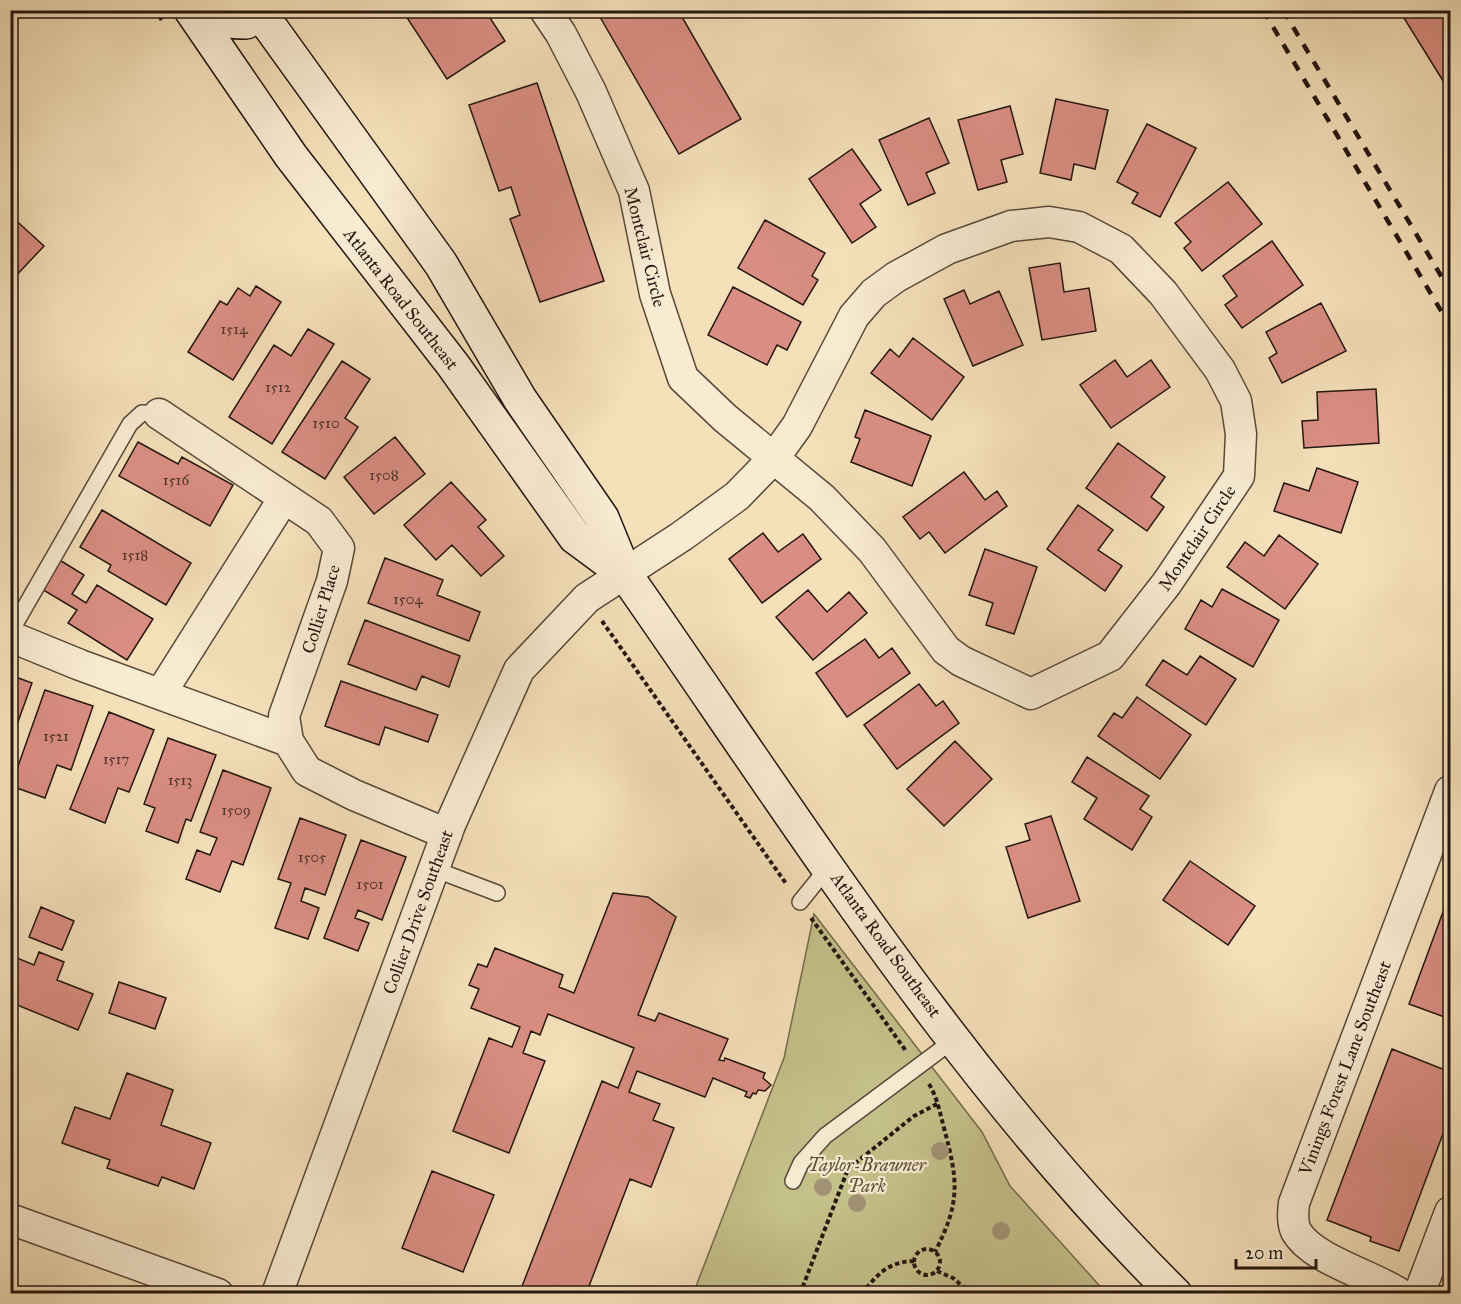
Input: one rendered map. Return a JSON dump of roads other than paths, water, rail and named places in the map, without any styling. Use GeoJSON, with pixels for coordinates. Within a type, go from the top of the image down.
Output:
{"type":"FeatureCollection","features":[{"type":"Feature","properties":{"kind":"main road","name":"Atlanta Road Southeast"},"geometry":{"type":"LineString","coordinates":[[191,10],[291,156],[453,365],[575,537],[625,574]]}},
{"type":"Feature","properties":{"kind":"main road"},"geometry":{"type":"LineString","coordinates":[[212,10],[216,16],[231,22],[246,22],[257,10]]}},
{"type":"Feature","properties":{"kind":"main road","name":"Atlanta Road Southeast"},"geometry":{"type":"LineString","coordinates":[[257,10],[441,264],[520,399],[603,518],[625,574],[829,866],[955,1039],[1022,1125],[1175,1293]]}},
{"type":"Feature","properties":{"kind":"street","name":"Montclair Circle"},"geometry":{"type":"LineString","coordinates":[[545,10],[561,34],[591,92],[634,190],[655,294],[683,378],[725,418],[774,458],[822,498],[872,550],[946,650],[961,661],[1031,694],[1110,656],[1167,583],[1239,476],[1241,434],[1236,401],[1220,370],[1163,293],[1121,249],[1079,227],[1049,222],[1011,226],[947,249],[896,276],[874,293],[854,316],[796,426],[774,458],[737,496],[625,574]]}},
{"type":"Feature","properties":{"kind":"street","name":"Collier Place"},"geometry":{"type":"LineString","coordinates":[[159,414],[319,521],[339,548],[332,581],[284,716],[288,741],[307,771],[354,795],[447,834]]}},
{"type":"Feature","properties":{"kind":"street"},"geometry":{"type":"LineString","coordinates":[[162,693],[284,498]]}},
{"type":"Feature","properties":{"kind":"street","name":"Collier Drive Southeast"},"geometry":{"type":"LineString","coordinates":[[278,1293],[447,834],[519,670],[577,606],[625,574]]}},
{"type":"Feature","properties":{"kind":"street"},"geometry":{"type":"LineString","coordinates":[[14,638],[80,665],[162,693],[288,741]]}},
{"type":"Feature","properties":{"kind":"street","name":"Vinings Forest Lane Southeast"},"geometry":{"type":"LineString","coordinates":[[1400,1293],[1318,1252],[1305,1242],[1296,1231],[1293,1219],[1294,1203],[1450,791]]}},
{"type":"Feature","properties":{"kind":"street"},"geometry":{"type":"LineString","coordinates":[[1419,1293],[1450,1212]]}},
{"type":"Feature","properties":{"kind":"street"},"geometry":{"type":"LineString","coordinates":[[10,1219],[218,1293]]}},
{"type":"Feature","properties":{"kind":"lane"},"geometry":{"type":"LineString","coordinates":[[14,638],[14,626],[130,424],[142,412],[159,414]]}},
{"type":"Feature","properties":{"kind":"lane"},"geometry":{"type":"LineString","coordinates":[[800,902],[829,866]]}},
{"type":"Feature","properties":{"kind":"lane"},"geometry":{"type":"LineString","coordinates":[[434,869],[497,893]]}},
{"type":"Feature","properties":{"kind":"lane"},"geometry":{"type":"LineString","coordinates":[[793,1180],[801,1163],[825,1136],[955,1039]]}},
{"type":"Feature","properties":{"kind":"railway"},"geometry":{"type":"LineString","coordinates":[[1263,10],[1450,326]]}},
{"type":"Feature","properties":{"kind":"railway"},"geometry":{"type":"LineString","coordinates":[[1283,10],[1450,291]]}},
{"type":"Feature","properties":{"kind":"park label","name":"Taylor-Brawner Park"},"geometry":{"type":"Point","coordinates":[867,1175]}}]}
